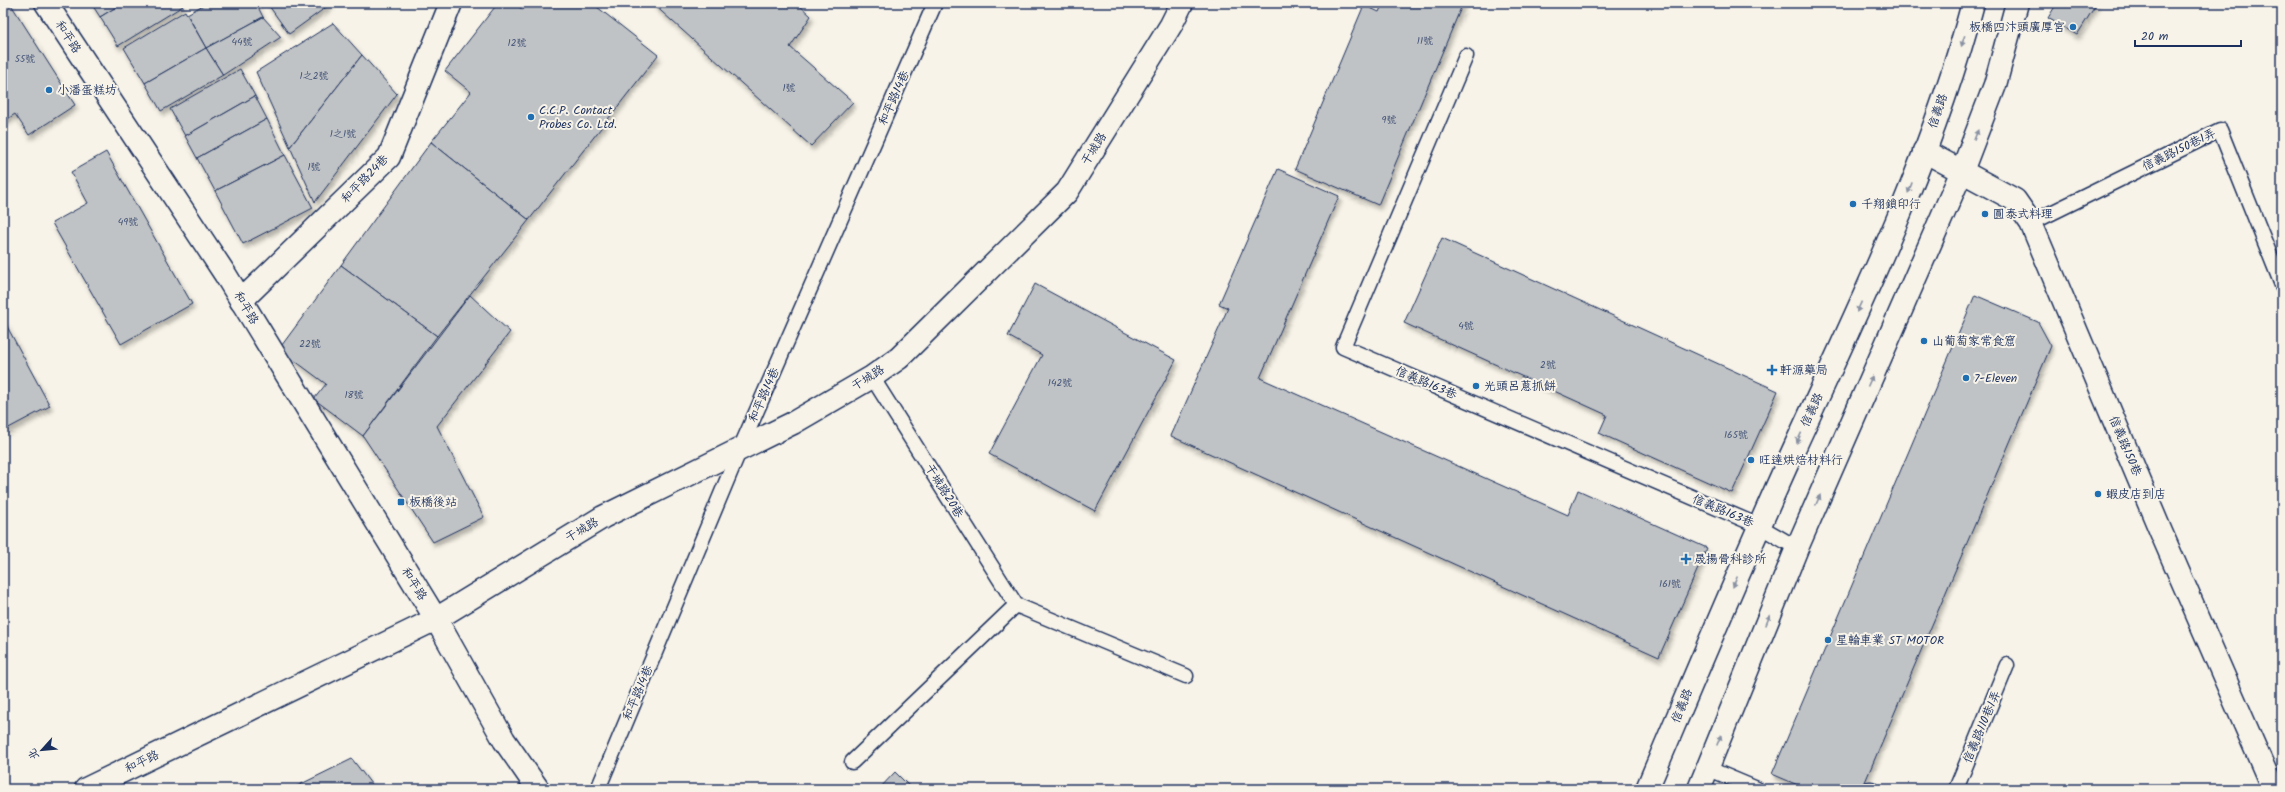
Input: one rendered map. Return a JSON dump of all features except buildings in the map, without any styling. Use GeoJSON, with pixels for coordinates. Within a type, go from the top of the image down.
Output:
{"type":"FeatureCollection","features":[{"type":"Feature","properties":{"kind":"street","name":"和平路"},"geometry":{"type":"LineString","coordinates":[[46,3],[241,301],[436,619],[504,740],[538,789]]}},
{"type":"Feature","properties":{"kind":"street","name":"和平路24巷"},"geometry":{"type":"LineString","coordinates":[[241,301],[388,157],[451,3]]}},
{"type":"Feature","properties":{"kind":"street","name":"干城路"},"geometry":{"type":"LineString","coordinates":[[436,619],[603,517],[793,423],[872,377],[899,358],[1067,192],[1172,25],[1182,3]]}},
{"type":"Feature","properties":{"kind":"street","name":"信義路"},"geometry":{"type":"LineString","coordinates":[[1647,789],[1759,526],[1886,250],[1924,151],[1963,41],[1973,3]]}},
{"type":"Feature","properties":{"kind":"street"},"geometry":{"type":"LineString","coordinates":[[1699,789],[1797,548],[1962,171],[1995,85],[2017,3]]}},
{"type":"Feature","properties":{"kind":"street","name":"信義路150巷"},"geometry":{"type":"LineString","coordinates":[[1924,151],[2016,200],[2031,223],[2158,525],[2273,789]]}},
{"type":"Feature","properties":{"kind":"street","name":"和平路"},"geometry":{"type":"LineString","coordinates":[[86,789],[436,619]]}},
{"type":"Feature","properties":{"kind":"lane","name":"和平路14巷"},"geometry":{"type":"LineString","coordinates":[[598,789],[740,449],[935,3]]}},
{"type":"Feature","properties":{"kind":"lane","name":"信義路163巷"},"geometry":{"type":"LineString","coordinates":[[1466,56],[1343,347],[1759,526],[1797,548]]}},
{"type":"Feature","properties":{"kind":"lane","name":"信義路150巷1弄"},"geometry":{"type":"LineString","coordinates":[[2031,223],[2220,130],[2282,285]]}},
{"type":"Feature","properties":{"kind":"lane","name":"干城路20巷"},"geometry":{"type":"LineString","coordinates":[[872,377],[1016,605]]}},
{"type":"Feature","properties":{"kind":"lane"},"geometry":{"type":"LineString","coordinates":[[852,762],[1016,605],[1186,676]]}},
{"type":"Feature","properties":{"kind":"lane","name":"信義路110巷1弄"},"geometry":{"type":"LineString","coordinates":[[1956,789],[2007,665]]}},
{"type":"Feature","properties":{"kind":"lane"},"geometry":{"type":"LineString","coordinates":[[1707,768],[1757,789]]}},
{"type":"Feature","properties":{"kind":"place","name":"板橋四汴頭廣厚宮"},"geometry":{"type":"Point","coordinates":[2073,27]}},
{"type":"Feature","properties":{"kind":"place","name":"小潘蛋糕坊"},"geometry":{"type":"Point","coordinates":[49,90]}},
{"type":"Feature","properties":{"kind":"place","name":"C.C.P. Contact Probes Co. Ltd."},"geometry":{"type":"Point","coordinates":[531,117]}},
{"type":"Feature","properties":{"kind":"place","name":"千翔鎖印行"},"geometry":{"type":"Point","coordinates":[1853,204]}},
{"type":"Feature","properties":{"kind":"place","name":"圓泰式料理"},"geometry":{"type":"Point","coordinates":[1985,214]}},
{"type":"Feature","properties":{"kind":"place","name":"山葡萄家常食窟"},"geometry":{"type":"Point","coordinates":[1924,341]}},
{"type":"Feature","properties":{"kind":"place","name":"軒源藥局"},"geometry":{"type":"Point","coordinates":[1772,370]}},
{"type":"Feature","properties":{"kind":"place","name":"7-Eleven"},"geometry":{"type":"Point","coordinates":[1966,378]}},
{"type":"Feature","properties":{"kind":"place","name":"光頭呂蔥抓餅"},"geometry":{"type":"Point","coordinates":[1476,386]}},
{"type":"Feature","properties":{"kind":"place","name":"旺達烘焙材料行"},"geometry":{"type":"Point","coordinates":[1751,460]}},
{"type":"Feature","properties":{"kind":"place","name":"蝦皮店到店"},"geometry":{"type":"Point","coordinates":[2098,494]}},
{"type":"Feature","properties":{"kind":"place","name":"板橋後站"},"geometry":{"type":"Point","coordinates":[401,502]}},
{"type":"Feature","properties":{"kind":"place","name":"晟揚骨科診所"},"geometry":{"type":"Point","coordinates":[1686,559]}},
{"type":"Feature","properties":{"kind":"place","name":"星輪車業 ST MOTOR"},"geometry":{"type":"Point","coordinates":[1828,640]}}]}
